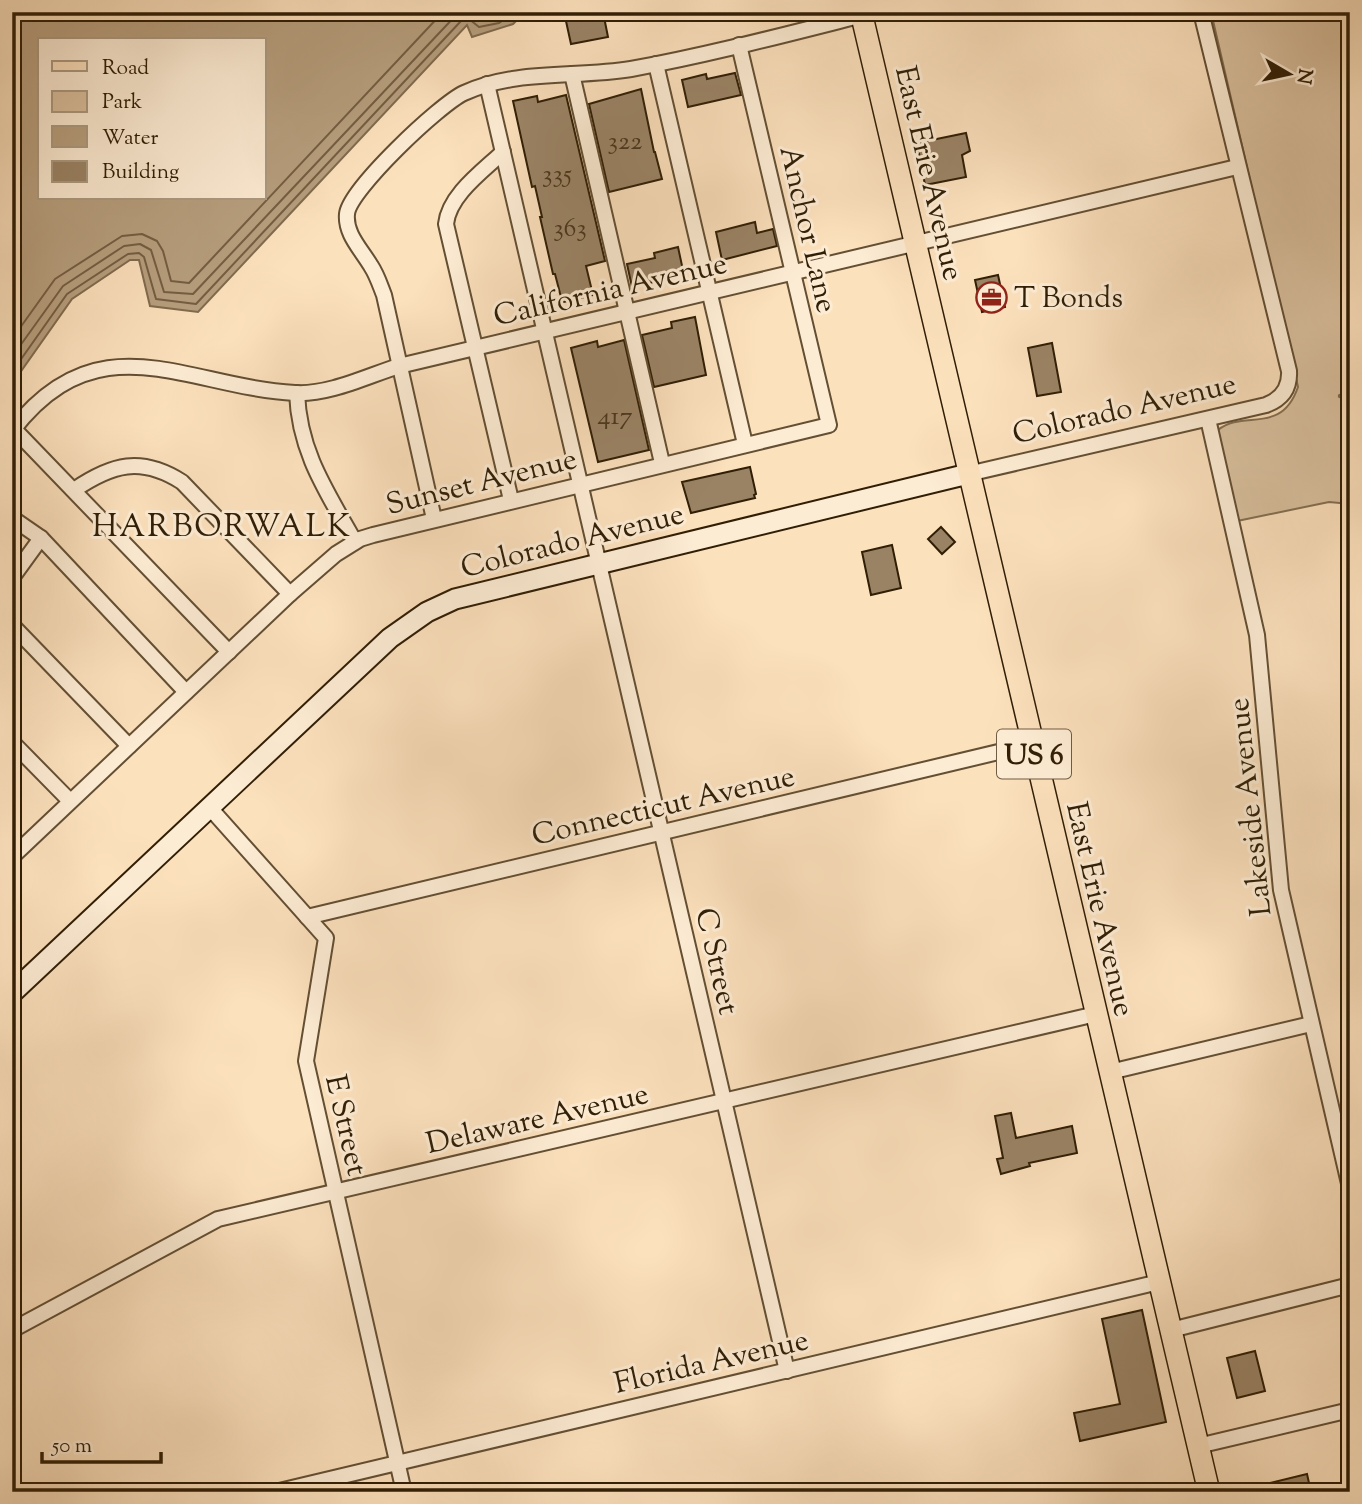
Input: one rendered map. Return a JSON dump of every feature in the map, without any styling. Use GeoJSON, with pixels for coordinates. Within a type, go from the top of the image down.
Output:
{"type":"FeatureCollection","features":[{"type":"Feature","properties":{"kind":"main road","name":"East Erie Avenue"},"geometry":{"type":"LineString","coordinates":[[866,13],[968,474],[1209,1492]]}},
{"type":"Feature","properties":{"kind":"main road","name":"Colorado Avenue"},"geometry":{"type":"LineString","coordinates":[[12,993],[390,638],[414,620],[455,599],[968,474]]}},
{"type":"Feature","properties":{"kind":"street"},"geometry":{"type":"LineString","coordinates":[[1201,12],[1237,167]]}},
{"type":"Feature","properties":{"kind":"street"},"geometry":{"type":"LineString","coordinates":[[434,519],[387,305],[372,267],[348,229],[347,215],[351,201],[408,139],[454,98],[487,85],[525,77],[615,71],[656,64],[866,13]]}},
{"type":"Feature","properties":{"kind":"street","name":"Anchor Lane"},"geometry":{"type":"LineString","coordinates":[[739,45],[829,425]]}},
{"type":"Feature","properties":{"kind":"street"},"geometry":{"type":"LineString","coordinates":[[656,64],[745,444]]}},
{"type":"Feature","properties":{"kind":"street"},"geometry":{"type":"LineString","coordinates":[[572,74],[662,463]]}},
{"type":"Feature","properties":{"kind":"street","name":"C Street"},"geometry":{"type":"LineString","coordinates":[[487,85],[787,1370]]}},
{"type":"Feature","properties":{"kind":"street"},"geometry":{"type":"LineString","coordinates":[[503,152],[461,194],[446,220],[511,500]]}},
{"type":"Feature","properties":{"kind":"street","name":"California Avenue"},"geometry":{"type":"LineString","coordinates":[[13,430],[33,406],[58,388],[89,373],[115,366],[173,370],[298,393],[326,389],[399,366],[1237,167]]}},
{"type":"Feature","properties":{"kind":"street","name":"Colorado Avenue"},"geometry":{"type":"LineString","coordinates":[[968,474],[1266,405],[1280,397],[1288,385],[1289,371],[1237,167]]}},
{"type":"Feature","properties":{"kind":"street"},"geometry":{"type":"LineString","coordinates":[[298,393],[298,419],[308,454],[318,478],[355,542]]}},
{"type":"Feature","properties":{"kind":"street","name":"Lakeside Avenue"},"geometry":{"type":"LineString","coordinates":[[1208,419],[1256,624],[1279,877],[1350,1188]]}},
{"type":"Feature","properties":{"kind":"street","name":"Sunset Avenue"},"geometry":{"type":"LineString","coordinates":[[12,857],[290,594],[336,554],[355,542],[434,519],[829,425]]}},
{"type":"Feature","properties":{"kind":"street"},"geometry":{"type":"LineString","coordinates":[[13,430],[229,652]]}},
{"type":"Feature","properties":{"kind":"street"},"geometry":{"type":"LineString","coordinates":[[74,490],[96,475],[117,467],[134,466],[166,473],[182,482],[290,594]]}},
{"type":"Feature","properties":{"kind":"street"},"geometry":{"type":"LineString","coordinates":[[12,518],[41,538],[186,692]]}},
{"type":"Feature","properties":{"kind":"street"},"geometry":{"type":"LineString","coordinates":[[12,578],[41,538]]}},
{"type":"Feature","properties":{"kind":"street"},"geometry":{"type":"LineString","coordinates":[[12,625],[129,746]]}},
{"type":"Feature","properties":{"kind":"street"},"geometry":{"type":"LineString","coordinates":[[12,742],[70,801]]}},
{"type":"Feature","properties":{"kind":"street","name":"Connecticut Avenue"},"geometry":{"type":"LineString","coordinates":[[307,917],[1032,744]]}},
{"type":"Feature","properties":{"kind":"street","name":"E Street"},"geometry":{"type":"LineString","coordinates":[[210,808],[326,938],[306,1061],[404,1492]]}},
{"type":"Feature","properties":{"kind":"street","name":"Delaware Avenue"},"geometry":{"type":"LineString","coordinates":[[12,1330],[218,1219],[1096,1014]]}},
{"type":"Feature","properties":{"kind":"street"},"geometry":{"type":"LineString","coordinates":[[1110,1072],[1311,1024]]}},
{"type":"Feature","properties":{"kind":"street","name":"Florida Avenue"},"geometry":{"type":"LineString","coordinates":[[275,1492],[1159,1282]]}},
{"type":"Feature","properties":{"kind":"street"},"geometry":{"type":"LineString","coordinates":[[1171,1331],[1350,1285]]}},
{"type":"Feature","properties":{"kind":"street"},"geometry":{"type":"LineString","coordinates":[[1198,1446],[1350,1410]]}},
{"type":"Feature","properties":{"kind":"green space"},"geometry":{"type":"Polygon","coordinates":[[[1211,12],[1350,12],[1350,504],[1329,502],[1237,521],[1218,430],[1239,421],[1272,417],[1291,402],[1298,387],[1211,12]]]}},
{"type":"Feature","properties":{"kind":"water"},"geometry":{"type":"Polygon","coordinates":[[[12,12],[525,12],[513,24],[472,37],[467,25],[198,312],[150,306],[139,260],[130,260],[72,299],[12,384],[12,12]]]}},
{"type":"Feature","properties":{"kind":"building"},"geometry":{"type":"Polygon","coordinates":[[[564,12],[603,12],[608,37],[571,44],[564,12]]]}},
{"type":"Feature","properties":{"kind":"building"},"geometry":{"type":"Polygon","coordinates":[[[735,73],[741,95],[688,107],[682,80],[706,74],[707,79],[735,73]]]}},
{"type":"Feature","properties":{"kind":"building"},"geometry":{"type":"Polygon","coordinates":[[[641,89],[662,179],[609,192],[589,104],[641,89]]]}},
{"type":"Feature","properties":{"kind":"building"},"geometry":{"type":"Polygon","coordinates":[[[566,95],[605,261],[586,266],[593,295],[564,302],[553,274],[535,186],[532,187],[513,101],[537,96],[538,102],[566,95]]]}},
{"type":"Feature","properties":{"kind":"building"},"geometry":{"type":"Polygon","coordinates":[[[966,133],[970,151],[962,155],[966,177],[925,185],[917,143],[966,133]]]}},
{"type":"Feature","properties":{"kind":"building"},"geometry":{"type":"Polygon","coordinates":[[[755,222],[757,233],[773,229],[777,246],[722,260],[716,232],[755,222]]]}},
{"type":"Feature","properties":{"kind":"building"},"geometry":{"type":"Polygon","coordinates":[[[678,247],[684,275],[632,287],[627,264],[655,258],[654,253],[678,247]]]}},
{"type":"Feature","properties":{"kind":"building"},"geometry":{"type":"Polygon","coordinates":[[[998,275],[1005,307],[982,312],[975,280],[998,275]]]}},
{"type":"Feature","properties":{"kind":"building"},"geometry":{"type":"Polygon","coordinates":[[[695,317],[706,375],[654,387],[642,335],[672,328],[671,322],[695,317]]]}},
{"type":"Feature","properties":{"kind":"building"},"geometry":{"type":"Polygon","coordinates":[[[624,340],[649,450],[598,462],[571,348],[597,341],[598,347],[624,340]]]}},
{"type":"Feature","properties":{"kind":"building"},"geometry":{"type":"Polygon","coordinates":[[[1052,343],[1061,392],[1037,396],[1028,348],[1052,343]]]}},
{"type":"Feature","properties":{"kind":"building"},"geometry":{"type":"Polygon","coordinates":[[[750,467],[755,498],[691,513],[682,482],[750,467]]]}},
{"type":"Feature","properties":{"kind":"building"},"geometry":{"type":"Polygon","coordinates":[[[941,527],[955,542],[942,554],[928,539],[941,527]]]}},
{"type":"Feature","properties":{"kind":"building"},"geometry":{"type":"Polygon","coordinates":[[[892,545],[901,588],[871,595],[862,552],[892,545]]]}},
{"type":"Feature","properties":{"kind":"building"},"geometry":{"type":"Polygon","coordinates":[[[1011,1113],[1016,1138],[1072,1126],[1077,1153],[1029,1163],[1030,1166],[1001,1174],[997,1159],[1003,1158],[995,1116],[1011,1113]]]}},
{"type":"Feature","properties":{"kind":"building"},"geometry":{"type":"Polygon","coordinates":[[[1142,1310],[1166,1422],[1080,1441],[1074,1413],[1120,1404],[1102,1319],[1142,1310]]]}},
{"type":"Feature","properties":{"kind":"building"},"geometry":{"type":"Polygon","coordinates":[[[1255,1351],[1265,1391],[1237,1398],[1227,1358],[1255,1351]]]}},
{"type":"Feature","properties":{"kind":"building"},"geometry":{"type":"Polygon","coordinates":[[[1307,1474],[1311,1492],[1254,1492],[1253,1487],[1307,1474]]]}},
{"type":"Feature","properties":{"kind":"waterway"},"geometry":{"type":"LineString","coordinates":[[1340,396],[1350,395]]}},
{"type":"Feature","properties":{"kind":"place","name":"T Bonds"},"geometry":{"type":"Point","coordinates":[991,297]}},
{"type":"Feature","properties":{"kind":"district","name":"HARBORWALK"},"geometry":{"type":"Point","coordinates":[222,525]}}]}
